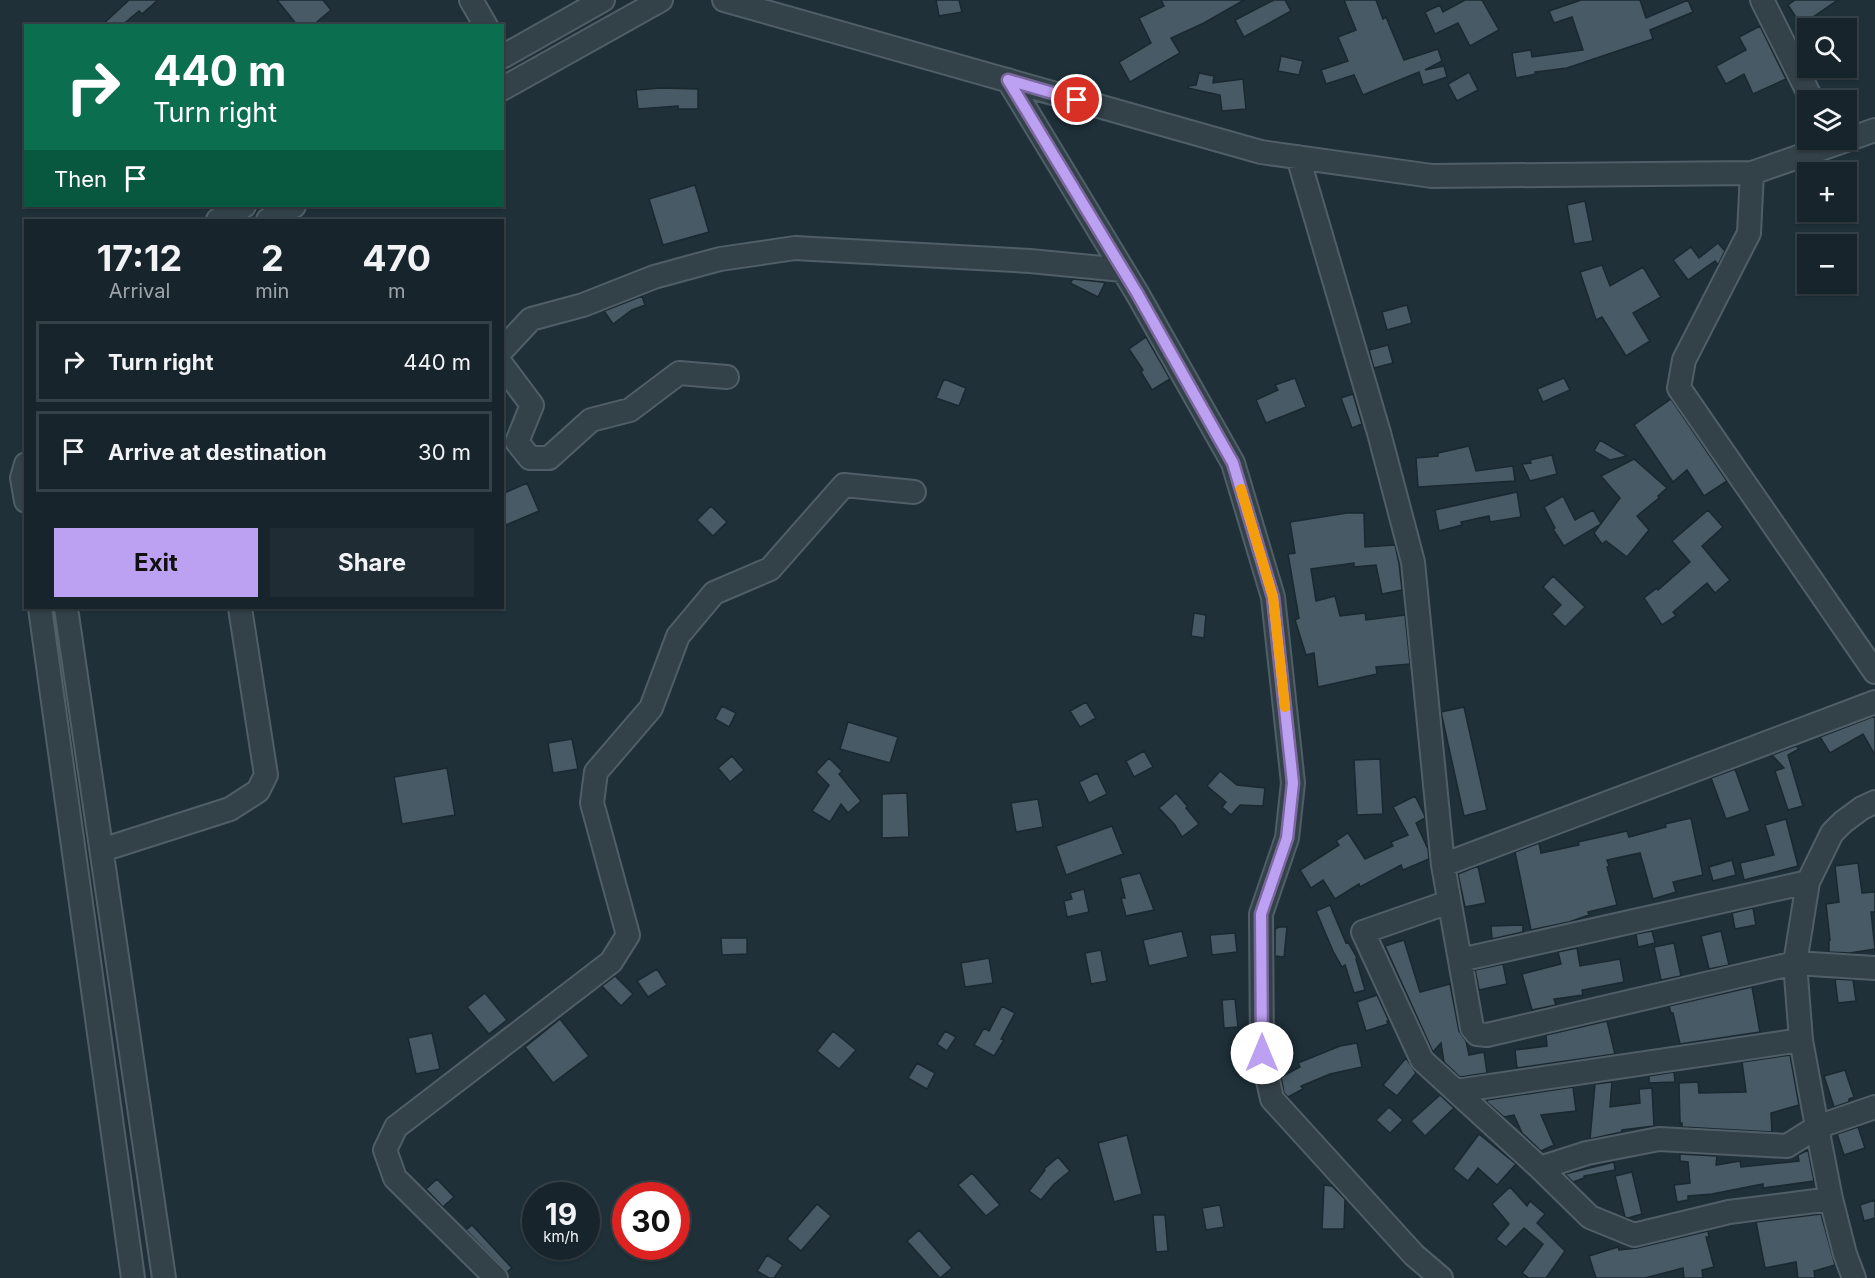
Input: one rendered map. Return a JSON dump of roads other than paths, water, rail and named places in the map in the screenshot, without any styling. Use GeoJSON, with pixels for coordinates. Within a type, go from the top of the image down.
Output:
{"type":"FeatureCollection","features":[{"type":"Feature","properties":{"kind":"street"},"geometry":{"type":"LineString","coordinates":[[471,0],[485,24]]}},
{"type":"Feature","properties":{"kind":"street"},"geometry":{"type":"LineString","coordinates":[[504,55],[603,0]]}},
{"type":"Feature","properties":{"kind":"street"},"geometry":{"type":"LineString","coordinates":[[504,88],[661,0]]}},
{"type":"Feature","properties":{"kind":"street"},"geometry":{"type":"LineString","coordinates":[[724,0],[1261,152],[1432,176],[1752,173],[1812,150]]}},
{"type":"Feature","properties":{"kind":"street"},"geometry":{"type":"LineString","coordinates":[[1762,0],[1807,90]]}},
{"type":"Feature","properties":{"kind":"street"},"geometry":{"type":"LineString","coordinates":[[1008,80],[1123,270],[1233,463],[1273,597],[1293,783],[1287,838],[1261,914],[1262,1053],[1272,1099],[1414,1255],[1441,1278]]}},
{"type":"Feature","properties":{"kind":"street"},"geometry":{"type":"LineString","coordinates":[[1857,135],[1875,130]]}},
{"type":"Feature","properties":{"kind":"street"},"geometry":{"type":"LineString","coordinates":[[1298,157],[1379,433],[1413,562],[1443,865],[1472,1028],[1477,1034],[1487,1035],[1795,963],[1875,968]]}},
{"type":"Feature","properties":{"kind":"street"},"geometry":{"type":"LineString","coordinates":[[1752,173],[1749,233],[1684,360],[1679,388],[1875,672]]}},
{"type":"Feature","properties":{"kind":"street"},"geometry":{"type":"LineString","coordinates":[[220,219],[242,207]]}},
{"type":"Feature","properties":{"kind":"street"},"geometry":{"type":"LineString","coordinates":[[269,219],[292,207]]}},
{"type":"Feature","properties":{"kind":"street"},"geometry":{"type":"LineString","coordinates":[[504,348],[531,319],[584,305],[654,277],[720,259],[795,248],[1029,261],[1123,270]]}},
{"type":"Feature","properties":{"kind":"street"},"geometry":{"type":"LineString","coordinates":[[504,367],[532,405],[517,442],[531,458],[549,458],[591,420],[630,410],[680,373],[727,377]]}},
{"type":"Feature","properties":{"kind":"street"},"geometry":{"type":"LineString","coordinates":[[24,471],[22,478],[24,490]]}},
{"type":"Feature","properties":{"kind":"street"},"geometry":{"type":"LineString","coordinates":[[496,1278],[395,1178],[385,1150],[396,1127],[611,962],[628,935],[592,803],[596,772],[651,708],[678,636],[714,592],[770,569],[844,485],[914,492]]}},
{"type":"Feature","properties":{"kind":"street"},"geometry":{"type":"LineString","coordinates":[[40,609],[134,1278]]}},
{"type":"Feature","properties":{"kind":"street"},"geometry":{"type":"LineString","coordinates":[[66,609],[164,1278]]}},
{"type":"Feature","properties":{"kind":"street"},"geometry":{"type":"LineString","coordinates":[[102,850],[230,810],[258,791],[266,775],[240,609]]}},
{"type":"Feature","properties":{"kind":"street"},"geometry":{"type":"LineString","coordinates":[[1443,865],[1875,702]]}},
{"type":"Feature","properties":{"kind":"street"},"geometry":{"type":"LineString","coordinates":[[1854,1278],[1845,1254],[1831,1199],[1817,1127],[1801,1040],[1795,963],[1808,882],[1832,833],[1862,808],[1875,802]]}},
{"type":"Feature","properties":{"kind":"street"},"geometry":{"type":"LineString","coordinates":[[1460,960],[1808,882]]}},
{"type":"Feature","properties":{"kind":"street"},"geometry":{"type":"LineString","coordinates":[[1449,902],[1362,932],[1422,1060],[1590,1217],[1634,1235],[1729,1212],[1831,1199]]}},
{"type":"Feature","properties":{"kind":"street"},"geometry":{"type":"LineString","coordinates":[[1456,1091],[1801,1040]]}},
{"type":"Feature","properties":{"kind":"street"},"geometry":{"type":"LineString","coordinates":[[1540,1168],[1587,1153],[1659,1139],[1787,1146],[1817,1127],[1875,1107]]}}]}
